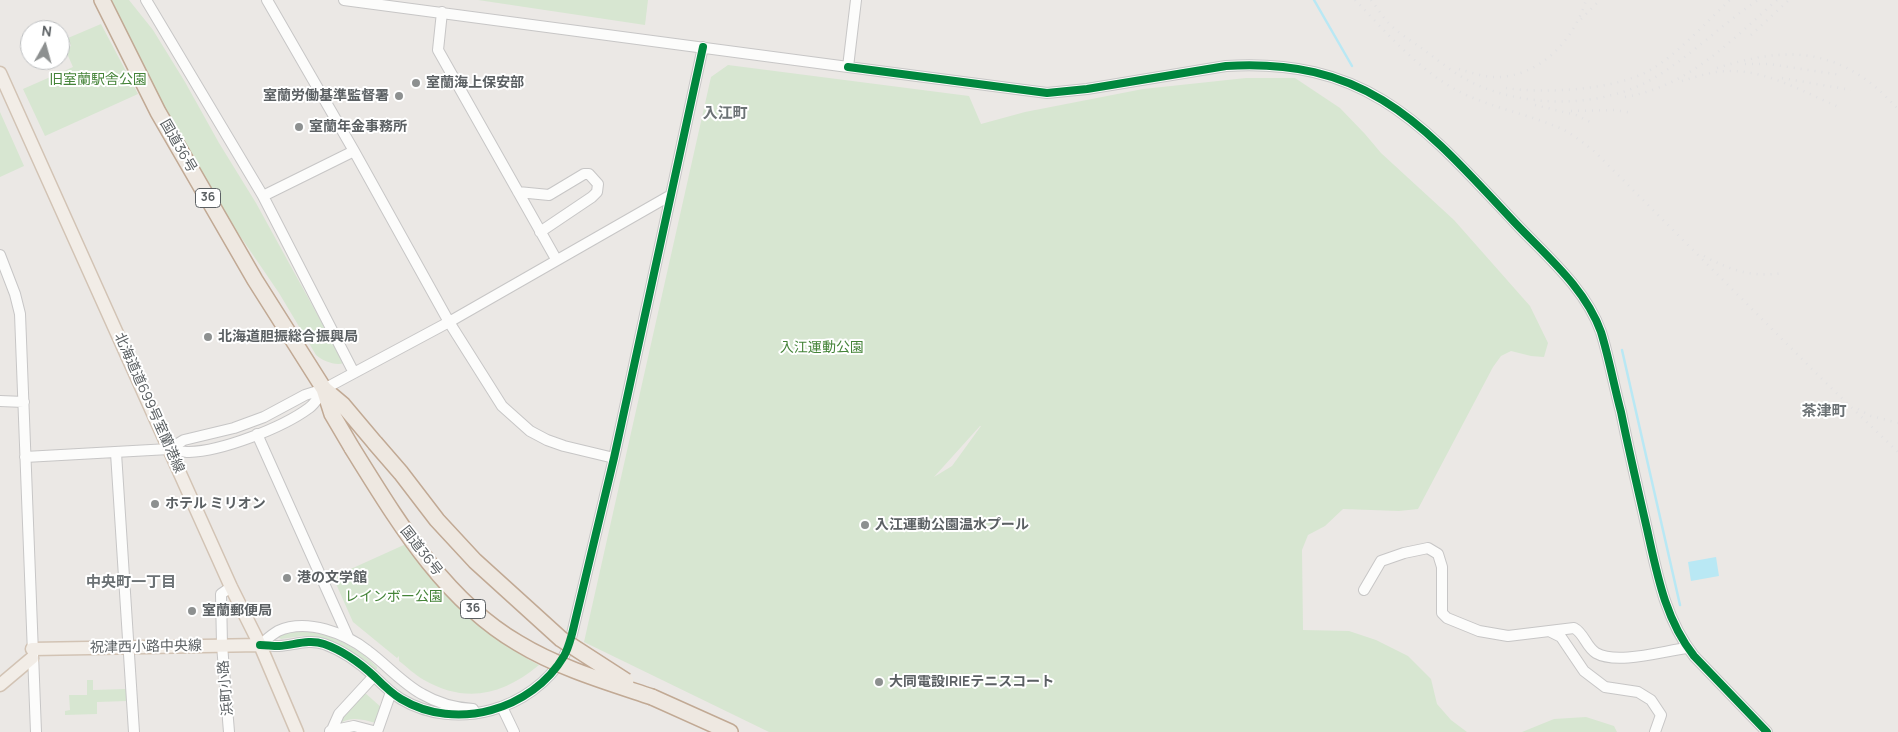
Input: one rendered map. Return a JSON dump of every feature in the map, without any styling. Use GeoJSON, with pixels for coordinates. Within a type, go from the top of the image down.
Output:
{"type":"FeatureCollection","features":[{"type":"Feature","properties":{"kind":"highway","name":"国道36号"},"geometry":{"type":"LineString","coordinates":[[102,0],[158,112],[255,280],[324,389],[332,414],[352,448],[391,512],[445,582],[492,625],[516,642],[552,661],[652,697],[730,732]]}},
{"type":"Feature","properties":{"kind":"highway","name":"国道36号"},"geometry":{"type":"LineString","coordinates":[[324,389],[343,405],[401,472],[437,520],[475,561],[513,597],[561,639],[652,697]]}},
{"type":"Feature","properties":{"kind":"main road","name":"北海道道699号室蘭港線"},"geometry":{"type":"LineString","coordinates":[[0,73],[231,587],[260,645],[297,732]]}},
{"type":"Feature","properties":{"kind":"main road","name":"祝津西小路中央線"},"geometry":{"type":"LineString","coordinates":[[32,653],[128,648],[260,645]]}},
{"type":"Feature","properties":{"kind":"main road"},"geometry":{"type":"LineString","coordinates":[[0,685],[32,653]]}},
{"type":"Feature","properties":{"kind":"street"},"geometry":{"type":"LineString","coordinates":[[146,0],[263,196],[354,373]]}},
{"type":"Feature","properties":{"kind":"street"},"geometry":{"type":"LineString","coordinates":[[267,0],[449,322],[502,406],[530,431],[548,440],[564,446],[614,458]]}},
{"type":"Feature","properties":{"kind":"street"},"geometry":{"type":"LineString","coordinates":[[344,0],[1047,93],[1088,89],[1226,66],[1274,66],[1292,67],[1333,77],[1375,94],[1423,129],[1491,197],[1578,289],[1591,310],[1600,332],[1612,375],[1665,602],[1673,622],[1687,648],[1767,732]]}},
{"type":"Feature","properties":{"kind":"street"},"geometry":{"type":"LineString","coordinates":[[848,67],[856,0]]}},
{"type":"Feature","properties":{"kind":"street"},"geometry":{"type":"LineString","coordinates":[[442,12],[438,50],[556,260]]}},
{"type":"Feature","properties":{"kind":"street"},"geometry":{"type":"LineString","coordinates":[[260,645],[279,646],[311,642],[322,644],[347,655],[391,692],[413,706],[440,714],[470,715],[482,714],[521,699],[552,672],[565,655],[572,634],[614,458],[703,47]]}},
{"type":"Feature","properties":{"kind":"street"},"geometry":{"type":"LineString","coordinates":[[263,196],[354,151]]}},
{"type":"Feature","properties":{"kind":"street"},"geometry":{"type":"LineString","coordinates":[[518,192],[549,195],[584,174],[589,174],[598,184],[597,192],[592,197],[540,232]]}},
{"type":"Feature","properties":{"kind":"street"},"geometry":{"type":"LineString","coordinates":[[170,449],[184,440],[234,428],[264,417],[305,395],[324,389],[449,322],[671,195]]}},
{"type":"Feature","properties":{"kind":"street"},"geometry":{"type":"LineString","coordinates":[[0,255],[15,294],[20,314],[36,732]]}},
{"type":"Feature","properties":{"kind":"street"},"geometry":{"type":"LineString","coordinates":[[25,457],[170,449],[188,452],[213,448],[257,434],[310,407],[324,389]]}},
{"type":"Feature","properties":{"kind":"street"},"geometry":{"type":"LineString","coordinates":[[0,401],[24,402]]}},
{"type":"Feature","properties":{"kind":"street"},"geometry":{"type":"LineString","coordinates":[[257,434],[348,637]]}},
{"type":"Feature","properties":{"kind":"street"},"geometry":{"type":"LineString","coordinates":[[116,453],[134,732]]}},
{"type":"Feature","properties":{"kind":"street"},"geometry":{"type":"LineString","coordinates":[[1364,590],[1381,561],[1428,548],[1438,554],[1442,567],[1442,613],[1447,618],[1479,631],[1508,636],[1574,628],[1579,631],[1589,647],[1604,657],[1621,659],[1687,648]]}},
{"type":"Feature","properties":{"kind":"street","name":"浜町小路"},"geometry":{"type":"LineString","coordinates":[[229,732],[222,645],[221,594],[231,587]]}},
{"type":"Feature","properties":{"kind":"street"},"geometry":{"type":"LineString","coordinates":[[260,645],[276,632],[301,626],[321,629],[348,637],[369,651],[421,694],[436,701],[461,708],[482,709],[502,707]]}},
{"type":"Feature","properties":{"kind":"street"},"geometry":{"type":"LineString","coordinates":[[1549,631],[1561,637],[1584,671],[1605,687],[1638,692],[1651,700],[1661,715],[1655,732]]}},
{"type":"Feature","properties":{"kind":"street"},"geometry":{"type":"LineString","coordinates":[[330,731],[339,714],[374,676]]}},
{"type":"Feature","properties":{"kind":"street"},"geometry":{"type":"LineString","coordinates":[[330,731],[354,726],[377,732],[391,692]]}},
{"type":"Feature","properties":{"kind":"street"},"geometry":{"type":"LineString","coordinates":[[502,707],[514,732]]}},
{"type":"Feature","properties":{"kind":"green space"},"geometry":{"type":"Polygon","coordinates":[[[112,0],[129,0],[153,30],[256,203],[344,363],[329,362],[316,355],[279,293],[225,214],[182,143],[141,67],[112,0]]]}},
{"type":"Feature","properties":{"kind":"green space"},"geometry":{"type":"Polygon","coordinates":[[[478,0],[648,0],[645,25],[478,0]]]}},
{"type":"Feature","properties":{"kind":"green space","name":"旧室蘭駅舎公園"},"geometry":{"type":"Polygon","coordinates":[[[101,24],[138,94],[45,136],[23,89],[70,70],[73,67],[70,60],[70,37],[101,24]]]}},
{"type":"Feature","properties":{"kind":"green space","name":"入江運動公園"},"geometry":{"type":"Polygon","coordinates":[[[728,65],[969,96],[981,124],[1025,112],[1143,89],[1246,78],[1295,78],[1340,108],[1381,153],[1454,220],[1530,306],[1548,343],[1544,357],[1511,351],[1501,356],[1493,367],[1418,509],[1399,511],[1343,509],[1325,526],[1308,535],[1302,550],[1303,630],[1349,631],[1376,640],[1408,656],[1431,679],[1437,704],[1451,720],[1467,732],[769,732],[584,642],[711,77],[728,65]],[[981,426],[934,477],[952,466],[981,426]]]}},
{"type":"Feature","properties":{"kind":"green space"},"geometry":{"type":"Polygon","coordinates":[[[0,112],[24,166],[0,177],[0,112]]]}},
{"type":"Feature","properties":{"kind":"green space","name":"レインボー公園"},"geometry":{"type":"Polygon","coordinates":[[[406,544],[452,595],[484,626],[519,654],[539,665],[512,683],[498,689],[484,693],[469,694],[455,692],[417,676],[399,661],[399,656],[397,658],[353,622],[333,577],[406,544]]]}},
{"type":"Feature","properties":{"kind":"green space"},"geometry":{"type":"Polygon","coordinates":[[[301,630],[342,642],[369,659],[377,669],[373,670],[321,638],[302,636],[281,639],[278,637],[279,634],[301,630]]]}},
{"type":"Feature","properties":{"kind":"green space"},"geometry":{"type":"Polygon","coordinates":[[[87,680],[93,680],[93,690],[126,689],[127,701],[97,702],[97,714],[65,715],[65,711],[70,710],[69,695],[87,695],[87,680]]]}},
{"type":"Feature","properties":{"kind":"green space"},"geometry":{"type":"Polygon","coordinates":[[[364,692],[382,708],[376,723],[355,719],[342,722],[341,718],[364,692]]]}},
{"type":"Feature","properties":{"kind":"green space"},"geometry":{"type":"Polygon","coordinates":[[[1586,717],[1614,726],[1617,732],[1522,732],[1554,719],[1586,717]]]}},
{"type":"Feature","properties":{"kind":"water"},"geometry":{"type":"Polygon","coordinates":[[[1716,557],[1719,576],[1691,581],[1688,562],[1716,557]]]}},
{"type":"Feature","properties":{"kind":"waterway"},"geometry":{"type":"LineString","coordinates":[[1314,0],[1352,66]]}},
{"type":"Feature","properties":{"kind":"waterway"},"geometry":{"type":"LineString","coordinates":[[1622,350],[1680,605]]}},
{"type":"Feature","properties":{"kind":"railway"},"geometry":{"type":"LineString","coordinates":[[1355,0],[1408,54],[1438,79],[1471,97],[1564,130],[1595,152],[1824,381],[1898,452]]}},
{"type":"Feature","properties":{"kind":"railway"},"geometry":{"type":"LineString","coordinates":[[1371,0],[1397,31],[1448,68],[1470,81],[1498,93],[1543,101],[1590,99],[1634,88],[1654,78],[1681,60],[1758,0]]}},
{"type":"Feature","properties":{"kind":"railway"},"geometry":{"type":"LineString","coordinates":[[1459,69],[1492,77],[1509,76],[1524,72],[1539,64],[1552,55],[1573,30],[1586,0]]}},
{"type":"Feature","properties":{"kind":"railway"},"geometry":{"type":"LineString","coordinates":[[1581,19],[1600,0]]}},
{"type":"Feature","properties":{"kind":"railway"},"geometry":{"type":"LineString","coordinates":[[1506,88],[1541,91],[1581,89],[1620,82],[1637,76],[1652,69],[1673,54],[1730,0]]}},
{"type":"Feature","properties":{"kind":"railway"},"geometry":{"type":"LineString","coordinates":[[1625,97],[1670,83],[1708,60],[1777,0]]}},
{"type":"Feature","properties":{"kind":"railway"},"geometry":{"type":"LineString","coordinates":[[1751,35],[1789,0]]}},
{"type":"Feature","properties":{"kind":"railway"},"geometry":{"type":"LineString","coordinates":[[1717,68],[1758,57],[1778,55],[1817,57],[1836,63],[1854,72],[1876,88],[1898,109]]}},
{"type":"Feature","properties":{"kind":"railway"},"geometry":{"type":"LineString","coordinates":[[1745,64],[1769,64],[1841,75]]}},
{"type":"Feature","properties":{"kind":"railway"},"geometry":{"type":"LineString","coordinates":[[1682,81],[1716,72],[1728,71],[1757,74],[1772,78],[1841,108]]}},
{"type":"Feature","properties":{"kind":"railway"},"geometry":{"type":"LineString","coordinates":[[1782,78],[1851,90]]}},
{"type":"Feature","properties":{"kind":"railway"},"geometry":{"type":"LineString","coordinates":[[1535,105],[1576,115],[1594,124]]}},
{"type":"Feature","properties":{"kind":"railway"},"geometry":{"type":"LineString","coordinates":[[1571,111],[1614,110],[1633,113]]}},
{"type":"Feature","properties":{"kind":"railway"},"geometry":{"type":"LineString","coordinates":[[1704,256],[1732,269],[1751,274],[1782,273]]}},
{"type":"Feature","properties":{"kind":"railway"},"geometry":{"type":"LineString","coordinates":[[1858,409],[1871,416],[1898,423]]}},
{"type":"Feature","properties":{"kind":"cycle path"},"geometry":{"type":"LineString","coordinates":[[260,645],[279,646],[313,642],[324,644],[358,662],[390,692],[401,699],[422,709],[445,714],[468,714],[491,710],[513,702],[533,690],[550,675],[564,656],[572,634],[614,458],[703,47]]}},
{"type":"Feature","properties":{"kind":"cycle path"},"geometry":{"type":"LineString","coordinates":[[848,67],[1047,93],[1087,89],[1226,66],[1277,66],[1321,74],[1359,88],[1394,107],[1456,160],[1555,263],[1586,302],[1604,342],[1654,563],[1669,611],[1684,642],[1694,656],[1767,732]]}},
{"type":"Feature","properties":{"kind":"place","name":"室蘭海上保安部"},"geometry":{"type":"Point","coordinates":[416,83]}},
{"type":"Feature","properties":{"kind":"place","name":"室蘭労働基準監督署"},"geometry":{"type":"Point","coordinates":[399,96]}},
{"type":"Feature","properties":{"kind":"place","name":"室蘭年金事務所"},"geometry":{"type":"Point","coordinates":[299,127]}},
{"type":"Feature","properties":{"kind":"place","name":"北海道胆振総合振興局"},"geometry":{"type":"Point","coordinates":[208,337]}},
{"type":"Feature","properties":{"kind":"place","name":"ホテル ミリオン"},"geometry":{"type":"Point","coordinates":[155,504]}},
{"type":"Feature","properties":{"kind":"place","name":"入江運動公園温水プール"},"geometry":{"type":"Point","coordinates":[865,525]}},
{"type":"Feature","properties":{"kind":"place","name":"港の文学館"},"geometry":{"type":"Point","coordinates":[287,578]}},
{"type":"Feature","properties":{"kind":"place","name":"室蘭郵便局"},"geometry":{"type":"Point","coordinates":[192,611]}},
{"type":"Feature","properties":{"kind":"place","name":"大同電設IRIEテニスコート"},"geometry":{"type":"Point","coordinates":[879,682]}},
{"type":"Feature","properties":{"kind":"district","name":"入江町"},"geometry":{"type":"Point","coordinates":[725,114]}},
{"type":"Feature","properties":{"kind":"district","name":"茶津町"},"geometry":{"type":"Point","coordinates":[1824,412]}},
{"type":"Feature","properties":{"kind":"district","name":"中央町一丁目"},"geometry":{"type":"Point","coordinates":[131,583]}}]}
